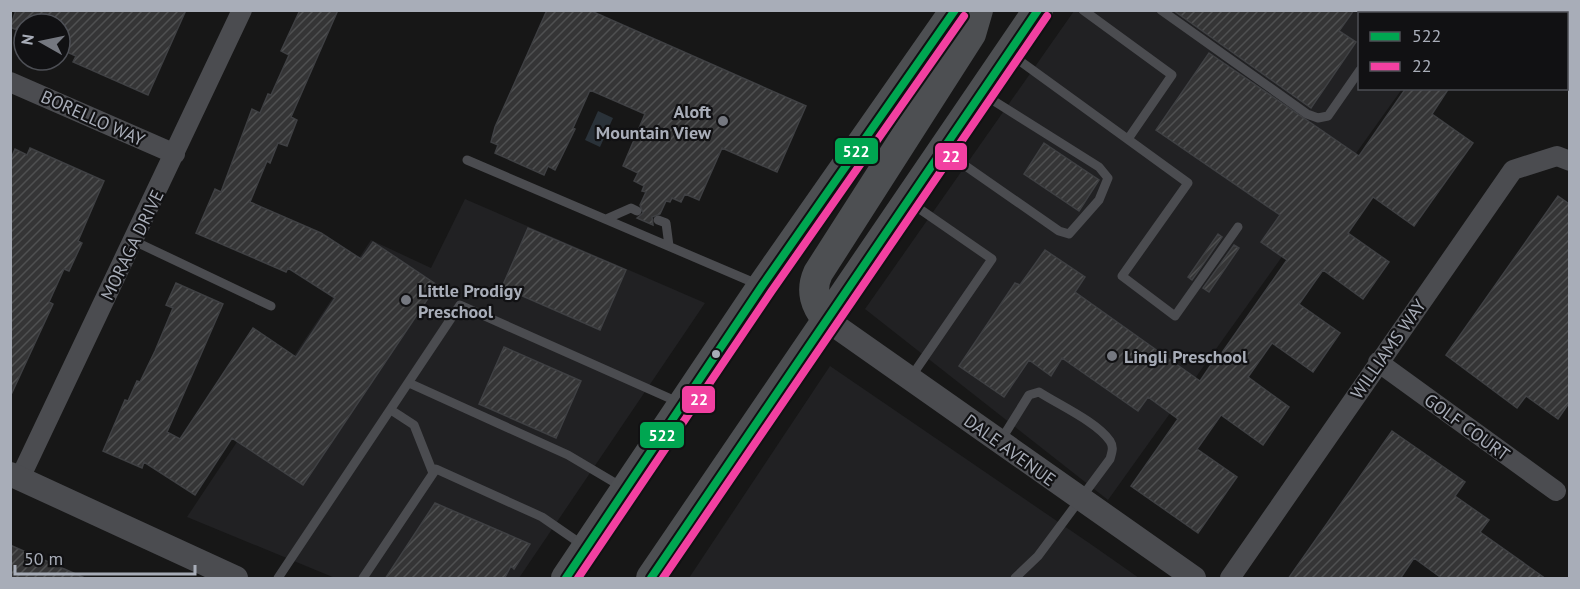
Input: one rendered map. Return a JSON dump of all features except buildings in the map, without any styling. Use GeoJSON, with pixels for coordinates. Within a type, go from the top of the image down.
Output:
{"type":"FeatureCollection","features":[{"type":"Feature","properties":{"kind":"main road"},"geometry":{"type":"LineString","coordinates":[[566,579],[762,286],[955,10]]}},
{"type":"Feature","properties":{"kind":"main road"},"geometry":{"type":"LineString","coordinates":[[827,320],[817,307],[813,283],[971,34],[978,10]]}},
{"type":"Feature","properties":{"kind":"main road"},"geometry":{"type":"LineString","coordinates":[[651,579],[1038,10]]}},
{"type":"Feature","properties":{"kind":"street","name":"MORAGA DRIVE"},"geometry":{"type":"LineString","coordinates":[[15,476],[134,241],[242,10]]}},
{"type":"Feature","properties":{"kind":"street","name":"BORELLO WAY"},"geometry":{"type":"LineString","coordinates":[[10,82],[175,154]]}},
{"type":"Feature","properties":{"kind":"street","name":"WILLIAMS WAY"},"geometry":{"type":"LineString","coordinates":[[1230,579],[1513,170],[1557,156],[1569,161]]}},
{"type":"Feature","properties":{"kind":"street","name":"DALE AVENUE"},"geometry":{"type":"LineString","coordinates":[[827,320],[1194,579]]}},
{"type":"Feature","properties":{"kind":"street","name":"GOLF COURT"},"geometry":{"type":"LineString","coordinates":[[1378,362],[1556,491]]}},
{"type":"Feature","properties":{"kind":"street"},"geometry":{"type":"LineString","coordinates":[[15,476],[231,577]]}},
{"type":"Feature","properties":{"kind":"lane"},"geometry":{"type":"LineString","coordinates":[[1083,10],[1172,75],[1128,140]]}},
{"type":"Feature","properties":{"kind":"lane"},"geometry":{"type":"LineString","coordinates":[[1161,10],[1307,114],[1318,118],[1328,116],[1358,71]]}},
{"type":"Feature","properties":{"kind":"lane"},"geometry":{"type":"LineString","coordinates":[[1008,53],[1188,183],[1122,276],[1175,316],[1238,227]]}},
{"type":"Feature","properties":{"kind":"lane"},"geometry":{"type":"LineString","coordinates":[[943,150],[1059,231],[1069,234],[1099,200],[1107,178],[1099,167],[981,93]]}},
{"type":"Feature","properties":{"kind":"lane"},"geometry":{"type":"LineString","coordinates":[[467,159],[762,286]]}},
{"type":"Feature","properties":{"kind":"lane"},"geometry":{"type":"LineString","coordinates":[[908,201],[992,260],[910,379]]}},
{"type":"Feature","properties":{"kind":"lane"},"geometry":{"type":"LineString","coordinates":[[606,219],[631,208],[637,211]]}},
{"type":"Feature","properties":{"kind":"lane"},"geometry":{"type":"LineString","coordinates":[[658,219],[666,223],[669,246]]}},
{"type":"Feature","properties":{"kind":"lane"},"geometry":{"type":"LineString","coordinates":[[134,241],[271,306]]}},
{"type":"Feature","properties":{"kind":"lane"},"geometry":{"type":"LineString","coordinates":[[278,579],[460,306],[683,404]]}},
{"type":"Feature","properties":{"kind":"lane"},"geometry":{"type":"LineString","coordinates":[[409,383],[568,454],[625,489]]}},
{"type":"Feature","properties":{"kind":"lane"},"geometry":{"type":"LineString","coordinates":[[999,442],[1029,395],[1040,392],[1099,430],[1111,442],[1113,450],[1110,459],[1078,499],[1038,556],[1015,579]]}},
{"type":"Feature","properties":{"kind":"lane"},"geometry":{"type":"LineString","coordinates":[[391,410],[414,425],[433,473]]}},
{"type":"Feature","properties":{"kind":"lane"},"geometry":{"type":"LineString","coordinates":[[363,579],[436,469],[542,517],[586,547]]}},
{"type":"Feature","properties":{"kind":"shaded area"},"geometry":{"type":"Polygon","coordinates":[[[1438,10],[1441,12],[1358,12],[1358,90],[1401,90],[1108,500],[865,309],[1074,11],[1438,10]]]}},
{"type":"Feature","properties":{"kind":"shaded area"},"geometry":{"type":"Polygon","coordinates":[[[598,111],[613,118],[600,147],[585,140],[598,111]]]}},
{"type":"Feature","properties":{"kind":"shaded area"},"geometry":{"type":"Polygon","coordinates":[[[465,199],[705,303],[519,578],[335,578],[187,517],[371,240],[431,268],[465,199]]]}},
{"type":"Feature","properties":{"kind":"shaded area"},"geometry":{"type":"Polygon","coordinates":[[[830,366],[1092,545],[1139,578],[689,578],[830,366]]]}},
{"type":"Feature","properties":{"kind":"transit line","name":"522"},"geometry":{"type":"LineString","coordinates":[[566,578],[762,286],[955,10]]}},
{"type":"Feature","properties":{"kind":"transit line","name":"522"},"geometry":{"type":"LineString","coordinates":[[651,578],[1038,10]]}},
{"type":"Feature","properties":{"kind":"transit line","name":"22"},"geometry":{"type":"LineString","coordinates":[[578,578],[771,292],[964,16]]}},
{"type":"Feature","properties":{"kind":"transit line","name":"22"},"geometry":{"type":"LineString","coordinates":[[663,578],[1047,16]]}},
{"type":"Feature","properties":{"kind":"place","name":"Aloft Mountain View"},"geometry":{"type":"Point","coordinates":[723,121]}},
{"type":"Feature","properties":{"kind":"place","name":"Little Prodigy Preschool"},"geometry":{"type":"Point","coordinates":[406,300]}},
{"type":"Feature","properties":{"kind":"place","name":"Lingli Preschool"},"geometry":{"type":"Point","coordinates":[1112,356]}}]}
